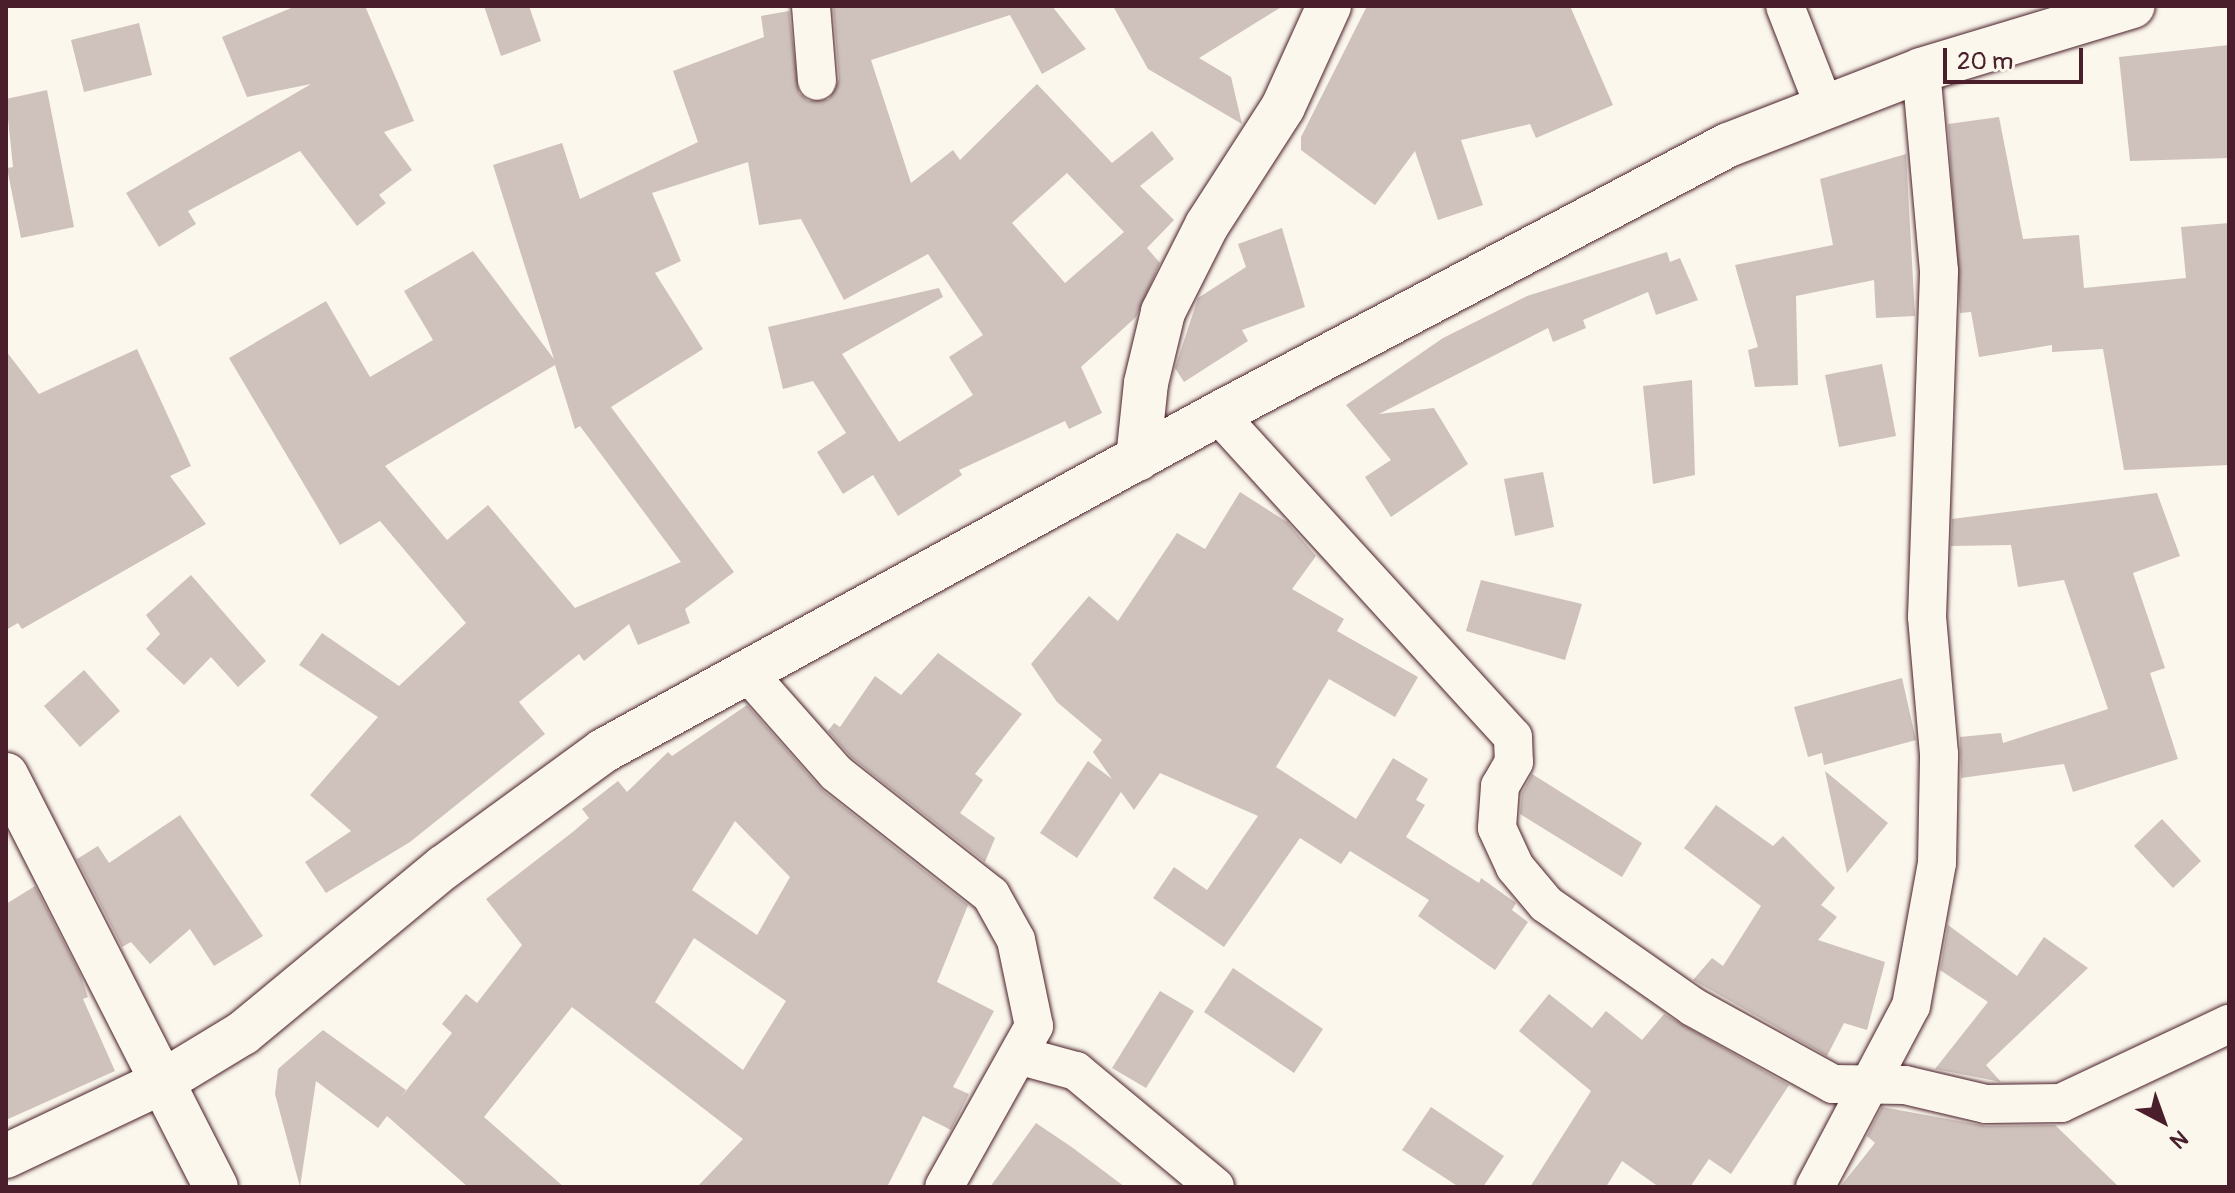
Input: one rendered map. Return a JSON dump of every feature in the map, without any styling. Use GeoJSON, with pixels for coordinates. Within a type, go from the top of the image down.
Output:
{"type":"FeatureCollection","features":[{"type":"Feature","properties":{"kind":"street"},"geometry":{"type":"LineString","coordinates":[[811,6],[817,81]]}},
{"type":"Feature","properties":{"kind":"street"},"geometry":{"type":"LineString","coordinates":[[1138,459],[1146,383],[1163,312],[1207,225],[1283,107],[1329,6]]}},
{"type":"Feature","properties":{"kind":"street"},"geometry":{"type":"LineString","coordinates":[[1785,6],[1824,106]]}},
{"type":"Feature","properties":{"kind":"street"},"geometry":{"type":"LineString","coordinates":[[6,1156],[162,1082],[243,1033],[444,867],[603,751],[745,670],[1218,414],[1630,194],[1824,106],[1921,70],[2133,6]]}},
{"type":"Feature","properties":{"kind":"street"},"geometry":{"type":"LineString","coordinates":[[1815,1187],[1911,1006],[1937,863],[1939,754],[1927,617],[1939,271],[1921,70]]}},
{"type":"Feature","properties":{"kind":"street"},"geometry":{"type":"LineString","coordinates":[[1218,414],[1513,737],[1514,762],[1500,786],[1497,828],[1515,867],[1546,904],[1693,1007],[1833,1084],[1868,1088],[1905,1085],[1986,1104],[2061,1103],[2229,1024]]}},
{"type":"Feature","properties":{"kind":"street"},"geometry":{"type":"LineString","coordinates":[[745,670],[836,773],[991,895],[1016,940],[1029,980],[1034,1026],[1021,1056],[944,1187]]}},
{"type":"Feature","properties":{"kind":"street"},"geometry":{"type":"LineString","coordinates":[[6,775],[216,1187]]}},
{"type":"Feature","properties":{"kind":"street"},"geometry":{"type":"LineString","coordinates":[[1021,1056],[1076,1071],[1215,1187]]}},
{"type":"Feature","properties":{"kind":"building"},"geometry":{"type":"Polygon","coordinates":[[[296,6],[365,6],[414,121],[384,132],[412,170],[379,195],[386,203],[357,226],[300,151],[188,211],[196,224],[159,247],[126,193],[311,84],[247,97],[222,37],[296,6]]]}},
{"type":"Feature","properties":{"kind":"building"},"geometry":{"type":"Polygon","coordinates":[[[484,6],[529,6],[541,41],[501,56],[484,6]]]}},
{"type":"Feature","properties":{"kind":"building"},"geometry":{"type":"Polygon","coordinates":[[[833,6],[1052,6],[1086,49],[1042,74],[1010,15],[871,60],[911,183],[953,150],[960,160],[1037,84],[1112,163],[1152,131],[1174,159],[1140,186],[1174,220],[1147,248],[1160,263],[1136,317],[1081,367],[1102,413],[1069,429],[1065,421],[959,470],[962,475],[898,516],[873,475],[843,494],[817,452],[846,433],[813,381],[783,389],[768,327],[939,288],[943,297],[842,354],[899,442],[973,395],[949,357],[983,335],[928,254],[844,300],[801,219],[759,225],[748,162],[652,193],[681,261],[655,273],[703,349],[611,407],[734,572],[685,609],[690,623],[638,645],[629,624],[584,661],[579,654],[519,702],[545,734],[410,842],[326,893],[305,862],[351,831],[310,795],[378,717],[299,665],[322,633],[399,686],[466,623],[380,521],[340,545],[229,358],[326,301],[370,377],[433,340],[404,291],[473,251],[554,359],[493,165],[562,143],[580,199],[698,142],[673,71],[764,37],[761,16],[789,11],[799,93],[808,101],[829,99],[839,79],[833,6]],[[1067,173],[1012,223],[1065,283],[1124,232],[1067,173]],[[555,365],[385,466],[447,540],[488,505],[575,608],[681,562],[580,426],[575,429],[555,365]]]}},
{"type":"Feature","properties":{"kind":"building"},"geometry":{"type":"Polygon","coordinates":[[[1113,6],[1283,6],[1199,58],[1231,77],[1242,124],[1148,69],[1113,6]]]}},
{"type":"Feature","properties":{"kind":"building"},"geometry":{"type":"Polygon","coordinates":[[[1367,6],[1570,6],[1613,105],[1536,138],[1530,124],[1461,140],[1483,205],[1438,220],[1415,151],[1375,205],[1301,150],[1301,137],[1367,6]]]}},
{"type":"Feature","properties":{"kind":"building"},"geometry":{"type":"Polygon","coordinates":[[[139,23],[152,75],[84,92],[71,40],[139,23]]]}},
{"type":"Feature","properties":{"kind":"building"},"geometry":{"type":"Polygon","coordinates":[[[2229,45],[2229,158],[2130,161],[2119,57],[2229,45]]]}},
{"type":"Feature","properties":{"kind":"building"},"geometry":{"type":"Polygon","coordinates":[[[47,90],[74,227],[21,238],[7,168],[13,167],[6,99],[47,90]]]}},
{"type":"Feature","properties":{"kind":"building"},"geometry":{"type":"Polygon","coordinates":[[[1999,117],[2023,239],[2079,235],[2084,288],[2186,278],[2181,227],[2229,223],[2229,465],[2124,470],[2103,349],[2052,352],[2052,345],[1979,357],[1971,312],[1960,313],[1948,124],[1999,117]]]}},
{"type":"Feature","properties":{"kind":"building"},"geometry":{"type":"Polygon","coordinates":[[[1906,154],[1915,316],[1876,318],[1874,280],[1796,296],[1798,385],[1755,387],[1748,350],[1758,347],[1735,265],[1833,245],[1820,179],[1906,154]]]}},
{"type":"Feature","properties":{"kind":"building"},"geometry":{"type":"Polygon","coordinates":[[[1282,228],[1305,307],[1242,330],[1248,341],[1184,382],[1175,368],[1198,298],[1246,267],[1238,244],[1282,228]]]}},
{"type":"Feature","properties":{"kind":"building"},"geometry":{"type":"Polygon","coordinates":[[[1667,252],[1670,262],[1680,258],[1698,300],[1656,315],[1648,292],[1583,320],[1586,328],[1553,342],[1548,328],[1379,414],[1434,408],[1468,464],[1391,517],[1365,477],[1391,460],[1346,405],[1443,338],[1527,296],[1667,252]]]}},
{"type":"Feature","properties":{"kind":"building"},"geometry":{"type":"Polygon","coordinates":[[[137,349],[191,466],[170,476],[206,524],[22,629],[18,623],[6,630],[6,351],[39,394],[137,349]]]}},
{"type":"Feature","properties":{"kind":"building"},"geometry":{"type":"Polygon","coordinates":[[[1882,364],[1896,436],[1839,447],[1825,375],[1882,364]]]}},
{"type":"Feature","properties":{"kind":"building"},"geometry":{"type":"Polygon","coordinates":[[[1692,380],[1695,475],[1653,484],[1643,386],[1692,380]]]}},
{"type":"Feature","properties":{"kind":"building"},"geometry":{"type":"Polygon","coordinates":[[[1543,472],[1554,527],[1515,536],[1504,479],[1543,472]]]}},
{"type":"Feature","properties":{"kind":"building"},"geometry":{"type":"Polygon","coordinates":[[[1240,492],[1287,522],[1316,556],[1292,589],[1344,619],[1337,631],[1418,677],[1395,717],[1329,679],[1276,767],[1356,819],[1393,758],[1428,779],[1416,800],[1425,805],[1406,837],[1479,883],[1481,878],[1516,903],[1512,910],[1528,922],[1495,970],[1418,916],[1429,900],[1350,851],[1341,864],[1300,838],[1224,947],[1153,898],[1174,867],[1207,890],[1258,816],[1160,773],[1134,810],[1121,792],[1077,858],[1040,833],[1088,761],[1112,779],[1093,752],[1102,740],[1057,702],[1031,664],[1089,596],[1118,621],[1177,533],[1205,549],[1240,492]]]}},
{"type":"Feature","properties":{"kind":"building"},"geometry":{"type":"Polygon","coordinates":[[[2157,493],[2180,556],[2133,573],[2165,668],[2150,673],[2178,759],[2073,792],[2064,764],[1961,778],[1960,737],[2001,733],[2003,743],[2108,709],[2064,580],[2018,587],[2011,545],[1951,546],[1952,519],[2157,493]]]}},
{"type":"Feature","properties":{"kind":"building"},"geometry":{"type":"Polygon","coordinates":[[[191,575],[266,661],[238,687],[211,657],[184,685],[146,649],[160,634],[146,615],[191,575]]]}},
{"type":"Feature","properties":{"kind":"building"},"geometry":{"type":"Polygon","coordinates":[[[1481,580],[1582,604],[1565,660],[1466,631],[1481,580]]]}},
{"type":"Feature","properties":{"kind":"building"},"geometry":{"type":"Polygon","coordinates":[[[938,653],[1022,714],[975,774],[983,780],[960,813],[995,838],[985,862],[851,757],[828,731],[834,723],[840,727],[875,676],[901,695],[938,653]]]}},
{"type":"Feature","properties":{"kind":"building"},"geometry":{"type":"Polygon","coordinates":[[[84,670],[120,711],[80,747],[44,706],[84,670]]]}},
{"type":"Feature","properties":{"kind":"building"},"geometry":{"type":"Polygon","coordinates":[[[1902,678],[1916,740],[1824,765],[1822,753],[1808,757],[1794,707],[1902,678]]]}},
{"type":"Feature","properties":{"kind":"building"},"geometry":{"type":"Polygon","coordinates":[[[747,705],[822,790],[968,905],[937,982],[994,1011],[953,1087],[969,1094],[951,1130],[923,1116],[887,1187],[697,1187],[743,1139],[572,1007],[484,1117],[564,1187],[468,1187],[387,1116],[378,1128],[316,1081],[300,1187],[275,1094],[278,1069],[323,1030],[406,1090],[401,1097],[452,1033],[442,1024],[466,994],[477,1003],[522,945],[486,899],[589,818],[582,809],[618,781],[627,792],[668,752],[672,756],[747,705]],[[735,821],[692,890],[757,935],[790,877],[735,821]],[[694,938],[655,1002],[743,1070],[786,1001],[694,938]]]}},
{"type":"Feature","properties":{"kind":"building"},"geometry":{"type":"Polygon","coordinates":[[[1825,771],[1888,823],[1847,873],[1825,771]]]}},
{"type":"Feature","properties":{"kind":"building"},"geometry":{"type":"Polygon","coordinates":[[[1532,774],[1642,843],[1622,877],[1520,814],[1522,793],[1532,774]]]}},
{"type":"Feature","properties":{"kind":"building"},"geometry":{"type":"Polygon","coordinates":[[[1716,805],[1773,846],[1783,836],[1835,888],[1821,905],[1837,917],[1818,940],[1885,962],[1867,1030],[1844,1023],[1827,1056],[1693,980],[1712,958],[1723,966],[1761,906],[1684,848],[1716,805]]]}},
{"type":"Feature","properties":{"kind":"building"},"geometry":{"type":"Polygon","coordinates":[[[180,815],[263,936],[214,966],[190,929],[150,964],[131,942],[122,947],[77,859],[98,846],[109,863],[180,815]]]}},
{"type":"Feature","properties":{"kind":"building"},"geometry":{"type":"Polygon","coordinates":[[[2162,819],[2201,861],[2173,888],[2134,846],[2162,819]]]}},
{"type":"Feature","properties":{"kind":"building"},"geometry":{"type":"Polygon","coordinates":[[[35,886],[80,974],[88,997],[83,999],[115,1071],[6,1120],[6,904],[35,886]]]}},
{"type":"Feature","properties":{"kind":"building"},"geometry":{"type":"Polygon","coordinates":[[[1948,925],[2017,976],[2044,937],[2088,968],[1986,1065],[2001,1082],[1935,1069],[1988,1002],[1940,970],[1948,925]]]}},
{"type":"Feature","properties":{"kind":"building"},"geometry":{"type":"Polygon","coordinates":[[[1233,968],[1323,1029],[1294,1073],[1204,1012],[1233,968]]]}},
{"type":"Feature","properties":{"kind":"building"},"geometry":{"type":"Polygon","coordinates":[[[1160,991],[1194,1011],[1146,1088],[1112,1068],[1160,991]]]}},
{"type":"Feature","properties":{"kind":"building"},"geometry":{"type":"Polygon","coordinates":[[[1549,994],[1592,1028],[1606,1011],[1642,1040],[1664,1014],[1789,1085],[1731,1174],[1709,1159],[1690,1187],[1659,1187],[1622,1161],[1606,1187],[1530,1187],[1591,1091],[1519,1031],[1549,994]]]}},
{"type":"Feature","properties":{"kind":"building"},"geometry":{"type":"Polygon","coordinates":[[[1431,1107],[1504,1156],[1483,1187],[1459,1187],[1402,1150],[1431,1107]]]}},
{"type":"Feature","properties":{"kind":"building"},"geometry":{"type":"Polygon","coordinates":[[[1882,1107],[1986,1126],[2055,1125],[2119,1187],[1840,1187],[1875,1143],[1867,1136],[1882,1107]]]}},
{"type":"Feature","properties":{"kind":"building"},"geometry":{"type":"Polygon","coordinates":[[[1036,1123],[1073,1148],[1125,1187],[990,1187],[1036,1123]]]}}]}
